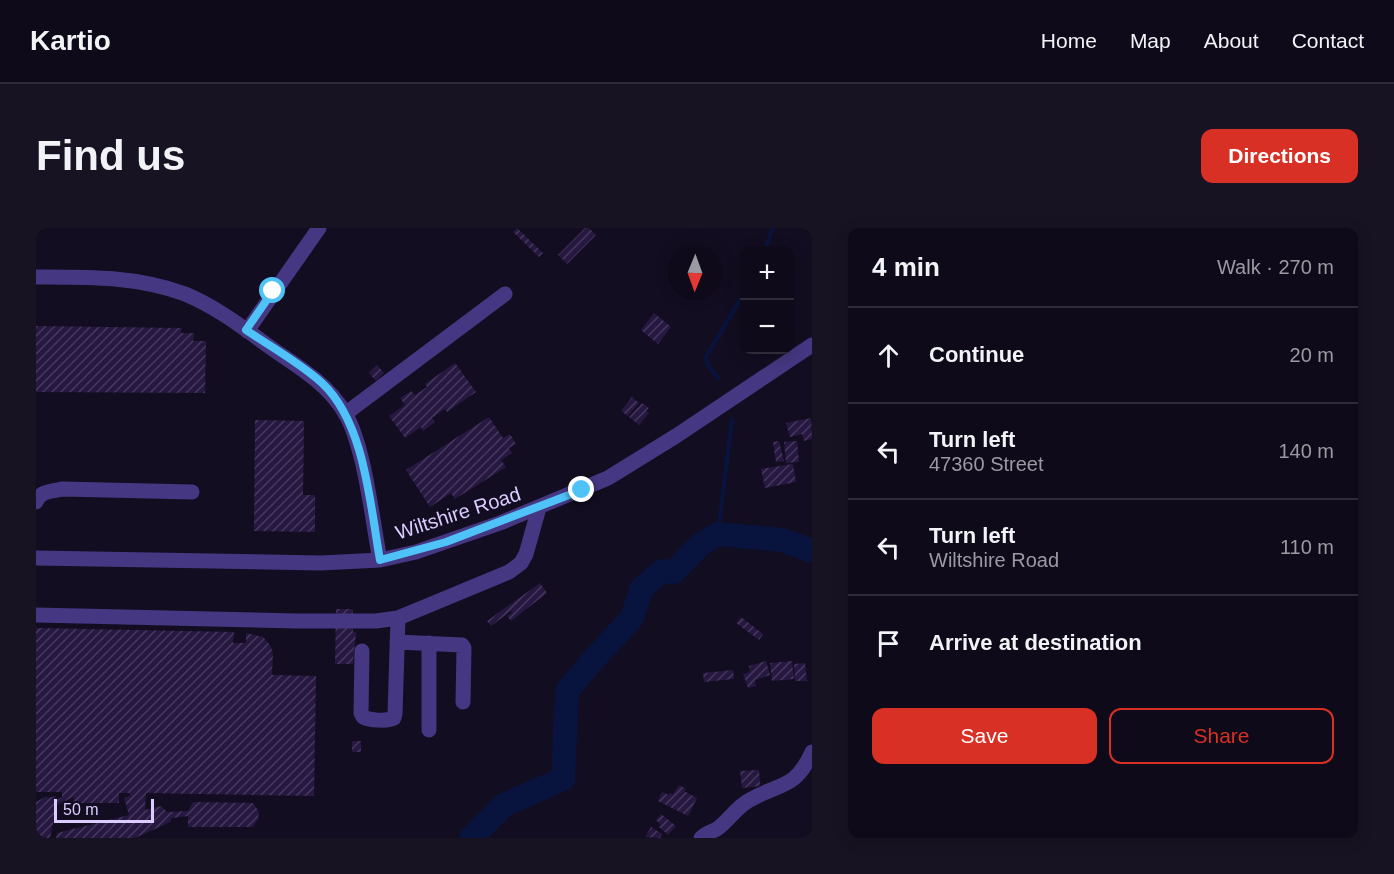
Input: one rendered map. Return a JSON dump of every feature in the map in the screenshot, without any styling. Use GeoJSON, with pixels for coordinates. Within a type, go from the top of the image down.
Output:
{"type":"FeatureCollection","features":[{"type":"Feature","properties":{"kind":"street"},"geometry":{"type":"LineString","coordinates":[[246,330],[319,228]]}},
{"type":"Feature","properties":{"kind":"street"},"geometry":{"type":"LineString","coordinates":[[36,277],[124,279],[157,285],[186,295],[246,330],[322,384],[345,414],[353,430],[361,459],[380,560]]}},
{"type":"Feature","properties":{"kind":"street"},"geometry":{"type":"LineString","coordinates":[[345,414],[505,294]]}},
{"type":"Feature","properties":{"kind":"street","name":"Wiltshire Road"},"geometry":{"type":"LineString","coordinates":[[36,558],[321,562],[380,560],[446,542],[539,508],[608,478],[638,461],[812,345]]}},
{"type":"Feature","properties":{"kind":"street"},"geometry":{"type":"LineString","coordinates":[[36,502],[38,497],[46,492],[63,489],[192,492]]}},
{"type":"Feature","properties":{"kind":"street"},"geometry":{"type":"LineString","coordinates":[[36,615],[295,621],[376,621],[398,618],[509,572],[521,563],[526,555],[539,508]]}},
{"type":"Feature","properties":{"kind":"street"},"geometry":{"type":"LineString","coordinates":[[36,547],[36,558]]}},
{"type":"Feature","properties":{"kind":"street"},"geometry":{"type":"LineString","coordinates":[[362,651],[361,713],[367,719],[390,720],[395,714],[398,618]]}},
{"type":"Feature","properties":{"kind":"street"},"geometry":{"type":"LineString","coordinates":[[397,642],[458,644],[464,648],[463,702]]}},
{"type":"Feature","properties":{"kind":"street"},"geometry":{"type":"LineString","coordinates":[[429,643],[429,730]]}},
{"type":"Feature","properties":{"kind":"street"},"geometry":{"type":"LineString","coordinates":[[705,835],[719,827],[737,808],[748,801],[790,782],[799,775],[812,752]]}},
{"type":"Feature","properties":{"kind":"building"},"geometry":{"type":"Polygon","coordinates":[[[517,228],[543,253],[539,257],[513,232],[517,228]]]}},
{"type":"Feature","properties":{"kind":"building"},"geometry":{"type":"Polygon","coordinates":[[[585,228],[589,228],[596,235],[567,264],[558,255],[585,228]]]}},
{"type":"Feature","properties":{"kind":"building"},"geometry":{"type":"Polygon","coordinates":[[[654,313],[671,327],[658,344],[641,330],[654,313]]]}},
{"type":"Feature","properties":{"kind":"building"},"geometry":{"type":"Polygon","coordinates":[[[36,326],[182,328],[181,333],[194,333],[193,341],[206,341],[205,393],[36,392],[36,326]]]}},
{"type":"Feature","properties":{"kind":"building"},"geometry":{"type":"Polygon","coordinates":[[[455,363],[476,392],[447,412],[445,409],[432,418],[435,422],[423,431],[421,427],[405,438],[389,416],[405,405],[400,398],[411,391],[415,395],[427,387],[425,384],[455,363]]]}},
{"type":"Feature","properties":{"kind":"building"},"geometry":{"type":"Polygon","coordinates":[[[377,365],[384,373],[376,381],[369,373],[377,365]]]}},
{"type":"Feature","properties":{"kind":"building"},"geometry":{"type":"Polygon","coordinates":[[[632,397],[639,403],[628,416],[621,411],[632,397]]]}},
{"type":"Feature","properties":{"kind":"building"},"geometry":{"type":"Polygon","coordinates":[[[642,403],[649,408],[646,411],[649,413],[639,425],[629,417],[642,403]]]}},
{"type":"Feature","properties":{"kind":"building"},"geometry":{"type":"Polygon","coordinates":[[[489,417],[503,438],[510,434],[516,444],[509,448],[512,453],[501,460],[506,467],[455,499],[451,493],[430,507],[406,470],[489,417]]]}},
{"type":"Feature","properties":{"kind":"building"},"geometry":{"type":"Polygon","coordinates":[[[811,418],[812,439],[804,441],[802,434],[790,437],[786,423],[811,418]]]}},
{"type":"Feature","properties":{"kind":"building"},"geometry":{"type":"Polygon","coordinates":[[[255,420],[304,421],[303,495],[315,495],[315,532],[254,531],[255,420]]]}},
{"type":"Feature","properties":{"kind":"building"},"geometry":{"type":"Polygon","coordinates":[[[779,441],[784,461],[776,462],[773,442],[779,441]]]}},
{"type":"Feature","properties":{"kind":"building"},"geometry":{"type":"Polygon","coordinates":[[[797,441],[799,462],[786,463],[784,442],[797,441]]]}},
{"type":"Feature","properties":{"kind":"building"},"geometry":{"type":"Polygon","coordinates":[[[793,464],[796,482],[765,488],[761,469],[793,464]]]}},
{"type":"Feature","properties":{"kind":"building"},"geometry":{"type":"Polygon","coordinates":[[[540,583],[547,593],[511,621],[507,616],[512,613],[511,611],[491,626],[487,621],[540,583]]]}},
{"type":"Feature","properties":{"kind":"building"},"geometry":{"type":"Polygon","coordinates":[[[336,609],[353,609],[353,632],[356,632],[353,664],[335,664],[336,609]]]}},
{"type":"Feature","properties":{"kind":"building"},"geometry":{"type":"Polygon","coordinates":[[[741,617],[763,634],[759,640],[736,623],[741,617]]]}},
{"type":"Feature","properties":{"kind":"building"},"geometry":{"type":"Polygon","coordinates":[[[36,628],[234,632],[233,643],[246,643],[246,633],[263,637],[273,653],[272,675],[316,676],[314,796],[146,793],[145,810],[161,806],[167,812],[188,811],[193,802],[253,803],[259,812],[258,819],[253,827],[188,827],[188,816],[172,818],[170,822],[135,838],[56,838],[57,833],[129,815],[124,798],[130,796],[130,793],[119,793],[119,803],[73,803],[74,797],[57,805],[50,838],[36,838],[36,802],[47,796],[47,798],[56,796],[54,802],[62,797],[62,792],[36,792],[36,628]]]}},
{"type":"Feature","properties":{"kind":"building"},"geometry":{"type":"Polygon","coordinates":[[[766,661],[770,675],[755,680],[756,686],[748,688],[743,674],[750,672],[749,666],[766,661]]]}},
{"type":"Feature","properties":{"kind":"building"},"geometry":{"type":"Polygon","coordinates":[[[792,661],[794,679],[772,681],[770,663],[792,661]]]}},
{"type":"Feature","properties":{"kind":"building"},"geometry":{"type":"Polygon","coordinates":[[[805,663],[807,681],[795,681],[794,664],[805,663]]]}},
{"type":"Feature","properties":{"kind":"building"},"geometry":{"type":"Polygon","coordinates":[[[733,670],[734,679],[704,682],[703,673],[733,670]]]}},
{"type":"Feature","properties":{"kind":"building"},"geometry":{"type":"Polygon","coordinates":[[[352,741],[361,741],[361,752],[352,752],[352,741]]]}},
{"type":"Feature","properties":{"kind":"building"},"geometry":{"type":"Polygon","coordinates":[[[759,770],[760,786],[742,788],[740,771],[759,770]]]}},
{"type":"Feature","properties":{"kind":"building"},"geometry":{"type":"Polygon","coordinates":[[[679,785],[686,789],[684,791],[697,798],[688,816],[658,801],[662,792],[673,794],[679,785]]]}},
{"type":"Feature","properties":{"kind":"building"},"geometry":{"type":"Polygon","coordinates":[[[661,814],[676,826],[668,835],[659,827],[660,824],[656,820],[661,814]]]}},
{"type":"Feature","properties":{"kind":"building"},"geometry":{"type":"Polygon","coordinates":[[[651,827],[662,834],[660,837],[662,838],[645,837],[651,827]]]}},
{"type":"Feature","properties":{"kind":"waterway"},"geometry":{"type":"LineString","coordinates":[[766,246],[773,228]]}},
{"type":"Feature","properties":{"kind":"waterway"},"geometry":{"type":"LineString","coordinates":[[718,378],[707,364],[706,357],[740,300]]}},
{"type":"Feature","properties":{"kind":"waterway"},"geometry":{"type":"LineString","coordinates":[[718,534],[732,419]]}},
{"type":"Feature","properties":{"kind":"waterway"},"geometry":{"type":"LineString","coordinates":[[471,838],[504,805],[563,779],[567,691],[632,618],[641,589],[662,571],[674,572],[700,545],[718,534],[782,540],[812,551]]}},
{"type":"Feature","properties":{"kind":"route"},"geometry":{"type":"LineString","coordinates":[[273,291],[246,330],[322,384],[345,414],[353,430],[361,459],[380,560],[446,542],[582,490]]}}]}
